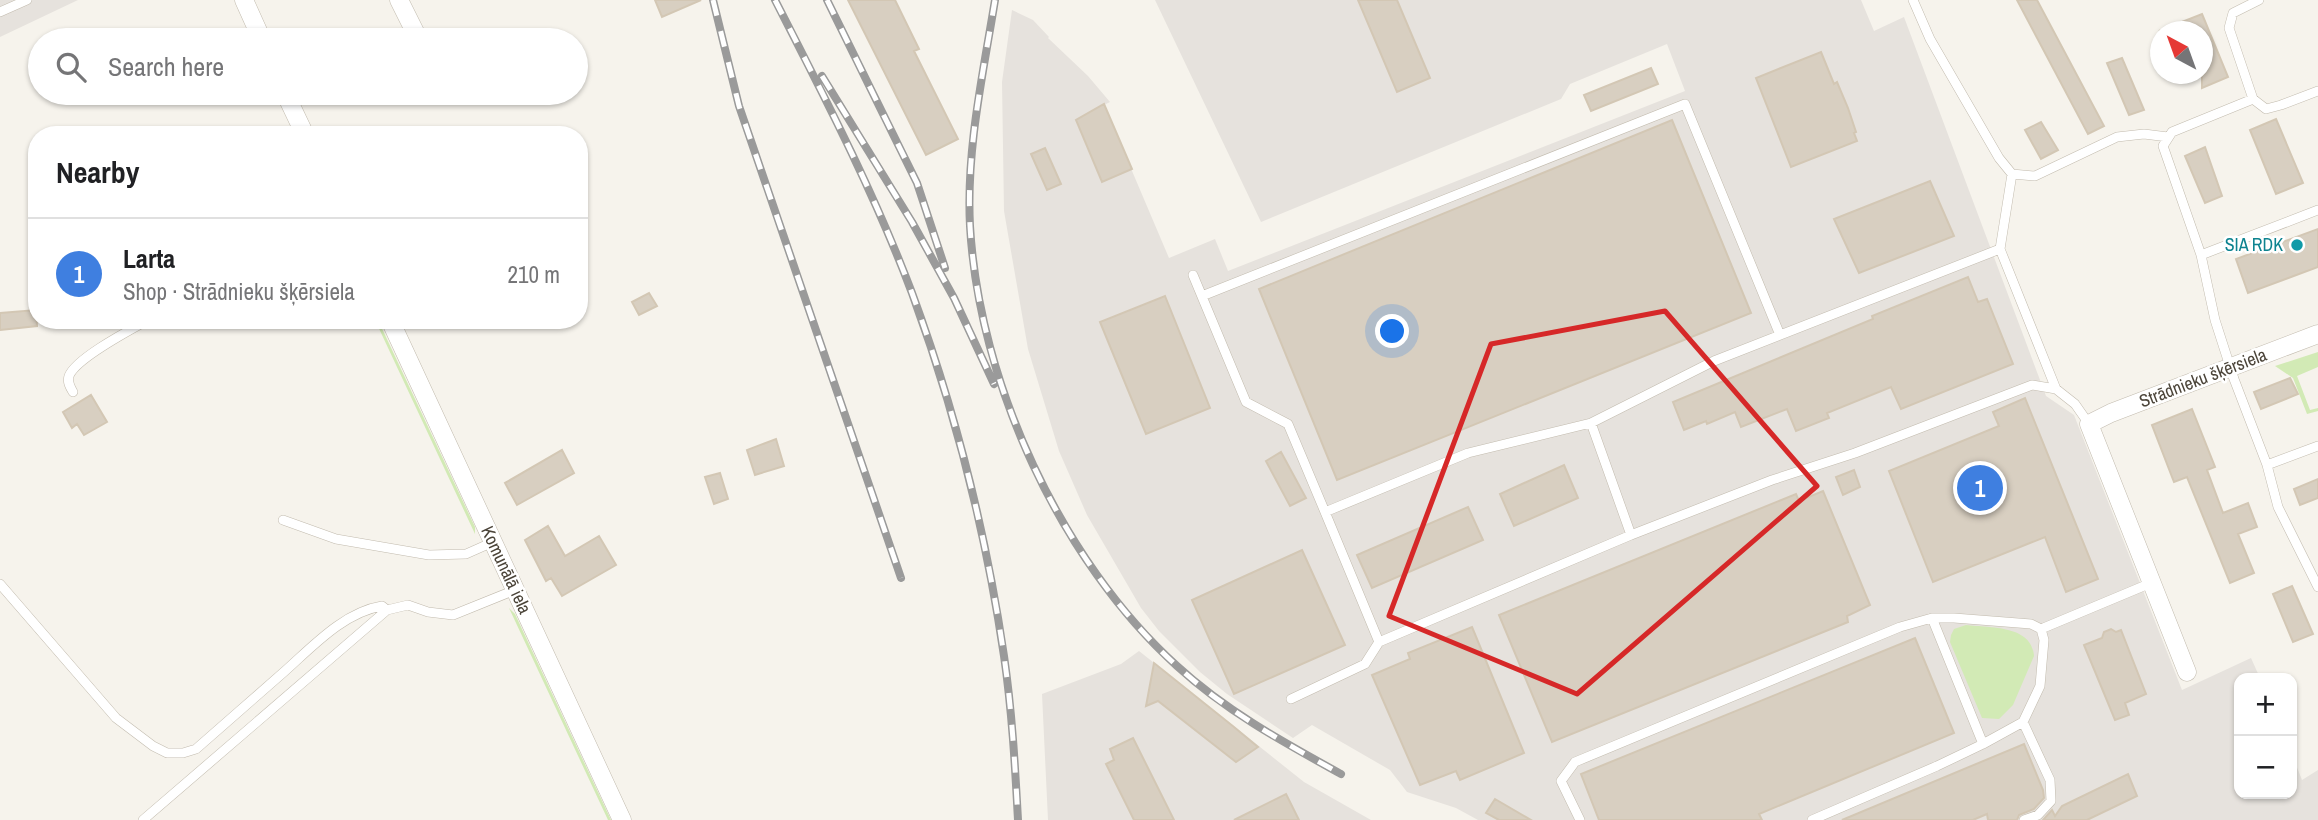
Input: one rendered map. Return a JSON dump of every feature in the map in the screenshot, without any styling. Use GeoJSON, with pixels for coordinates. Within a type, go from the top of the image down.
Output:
{"type":"FeatureCollection","features":[{"type":"Feature","properties":{"kind":"street"},"geometry":{"type":"LineString","coordinates":[[244,0],[257,28]]}},
{"type":"Feature","properties":{"kind":"street"},"geometry":{"type":"LineString","coordinates":[[399,0],[413,28]]}},
{"type":"Feature","properties":{"kind":"street"},"geometry":{"type":"LineString","coordinates":[[291,105],[301,126]]}},
{"type":"Feature","properties":{"kind":"street","name":"Komunālā iela"},"geometry":{"type":"LineString","coordinates":[[394,329],[622,820]]}},
{"type":"Feature","properties":{"kind":"street","name":"Strādnieku šķērsiela"},"geometry":{"type":"LineString","coordinates":[[2089,424],[2111,413],[2318,334]]}},
{"type":"Feature","properties":{"kind":"street"},"geometry":{"type":"LineString","coordinates":[[2089,424],[2187,672]]}},
{"type":"Feature","properties":{"kind":"lane"},"geometry":{"type":"LineString","coordinates":[[0,12],[27,0]]}},
{"type":"Feature","properties":{"kind":"lane"},"geometry":{"type":"LineString","coordinates":[[1913,0],[1930,39],[1999,158],[2012,174],[2035,176],[2117,137],[2144,134],[2168,137]]}},
{"type":"Feature","properties":{"kind":"lane"},"geometry":{"type":"LineString","coordinates":[[2259,0],[2233,13],[2229,28],[2253,99],[2266,108],[2318,91]]}},
{"type":"Feature","properties":{"kind":"lane"},"geometry":{"type":"LineString","coordinates":[[2253,99],[2172,132],[2163,146],[2201,255],[2215,320],[2267,465],[2278,507],[2318,587]]}},
{"type":"Feature","properties":{"kind":"lane"},"geometry":{"type":"LineString","coordinates":[[1202,296],[1685,104],[1780,335]]}},
{"type":"Feature","properties":{"kind":"lane"},"geometry":{"type":"LineString","coordinates":[[2012,174],[2000,249],[2056,389]]}},
{"type":"Feature","properties":{"kind":"lane"},"geometry":{"type":"LineString","coordinates":[[2201,255],[2318,210]]}},
{"type":"Feature","properties":{"kind":"lane"},"geometry":{"type":"LineString","coordinates":[[1325,512],[1468,453],[1591,424],[1714,361],[2000,249]]}},
{"type":"Feature","properties":{"kind":"lane"},"geometry":{"type":"LineString","coordinates":[[1193,275],[1247,402],[1288,424],[1379,642]]}},
{"type":"Feature","properties":{"kind":"lane"},"geometry":{"type":"LineString","coordinates":[[73,392],[68,383],[73,370],[99,349],[133,329]]}},
{"type":"Feature","properties":{"kind":"lane"},"geometry":{"type":"LineString","coordinates":[[1291,699],[1365,664],[1379,642],[1631,535],[1772,480],[1855,453],[2032,385],[2056,389],[2075,404],[2089,424]]}},
{"type":"Feature","properties":{"kind":"lane"},"geometry":{"type":"LineString","coordinates":[[1591,424],[1631,535]]}},
{"type":"Feature","properties":{"kind":"lane"},"geometry":{"type":"LineString","coordinates":[[2267,465],[2318,446]]}},
{"type":"Feature","properties":{"kind":"lane"},"geometry":{"type":"LineString","coordinates":[[283,520],[336,540],[429,555],[466,554],[493,542]]}},
{"type":"Feature","properties":{"kind":"lane"},"geometry":{"type":"LineString","coordinates":[[2041,629],[2151,583]]}},
{"type":"Feature","properties":{"kind":"lane"},"geometry":{"type":"LineString","coordinates":[[0,584],[116,718],[153,747],[167,753],[183,753],[196,749],[349,618],[373,607],[382,606],[387,610]]}},
{"type":"Feature","properties":{"kind":"lane"},"geometry":{"type":"LineString","coordinates":[[144,820],[387,610],[408,605],[428,612],[453,615],[515,590]]}},
{"type":"Feature","properties":{"kind":"lane"},"geometry":{"type":"LineString","coordinates":[[1932,618],[1983,744]]}},
{"type":"Feature","properties":{"kind":"lane"},"geometry":{"type":"LineString","coordinates":[[1580,820],[1561,781],[1575,762],[1900,627],[1932,618],[2031,624],[2041,629],[2044,640],[2040,686],[2023,722],[1983,744],[1812,820]]}},
{"type":"Feature","properties":{"kind":"lane"},"geometry":{"type":"LineString","coordinates":[[2023,722],[2050,780],[2051,801],[2038,814],[2024,820]]}},
{"type":"Feature","properties":{"kind":"highlighted area"},"geometry":{"type":"Polygon","coordinates":[[[1665,311],[1817,486],[1577,694],[1389,616],[1491,344],[1665,311]]]}},
{"type":"Feature","properties":{"kind":"shaded area"},"geometry":{"type":"Polygon","coordinates":[[[0,0],[78,0],[0,37],[0,0]]]}},
{"type":"Feature","properties":{"kind":"shaded area"},"geometry":{"type":"Polygon","coordinates":[[[1155,0],[1861,0],[1874,31],[1904,17],[2046,396],[2074,415],[2182,690],[2251,658],[2258,673],[2234,673],[2234,799],[2297,799],[2297,768],[2302,780],[2318,770],[2318,820],[1478,820],[1456,808],[1407,792],[1390,770],[1312,725],[1293,738],[1227,694],[1200,672],[1159,631],[1141,608],[1087,515],[1059,451],[1028,349],[1004,211],[1002,82],[1012,10],[1033,20],[1110,102],[1104,105],[1169,258],[1215,239],[1228,271],[1685,91],[1667,44],[1570,84],[1561,99],[1261,222],[1155,0]]]}},
{"type":"Feature","properties":{"kind":"shaded area"},"geometry":{"type":"Polygon","coordinates":[[[1139,651],[1304,782],[1371,820],[1048,820],[1042,694],[1121,664],[1139,651]]]}},
{"type":"Feature","properties":{"kind":"green space"},"geometry":{"type":"Polygon","coordinates":[[[379,329],[382,329],[475,527],[475,534],[379,329]]]}},
{"type":"Feature","properties":{"kind":"green space"},"geometry":{"type":"Polygon","coordinates":[[[2318,352],[2318,367],[2297,376],[2310,410],[2318,408],[2318,411],[2307,414],[2293,378],[2275,366],[2318,352]]]}},
{"type":"Feature","properties":{"kind":"green space"},"geometry":{"type":"Polygon","coordinates":[[[509,608],[515,614],[611,820],[608,820],[509,608]]]}},
{"type":"Feature","properties":{"kind":"green space"},"geometry":{"type":"Polygon","coordinates":[[[1966,625],[2018,633],[2026,638],[2031,646],[2034,656],[2013,705],[1999,719],[1982,718],[1950,642],[1954,629],[1966,625]]]}},
{"type":"Feature","properties":{"kind":"building"},"geometry":{"type":"Polygon","coordinates":[[[655,0],[701,0],[662,17],[655,0]]]}},
{"type":"Feature","properties":{"kind":"building"},"geometry":{"type":"Polygon","coordinates":[[[848,0],[895,0],[919,49],[914,51],[958,139],[926,155],[848,0]]]}},
{"type":"Feature","properties":{"kind":"building"},"geometry":{"type":"Polygon","coordinates":[[[1358,0],[1397,0],[1430,78],[1397,92],[1358,0]]]}},
{"type":"Feature","properties":{"kind":"building"},"geometry":{"type":"Polygon","coordinates":[[[2017,0],[2037,0],[2104,126],[2088,134],[2017,0]]]}},
{"type":"Feature","properties":{"kind":"building"},"geometry":{"type":"Polygon","coordinates":[[[2202,14],[2205,21],[2184,21],[2202,14]]]}},
{"type":"Feature","properties":{"kind":"building"},"geometry":{"type":"Polygon","coordinates":[[[2213,41],[2228,77],[2213,83],[2213,41]]]}},
{"type":"Feature","properties":{"kind":"building"},"geometry":{"type":"Polygon","coordinates":[[[1821,52],[1834,84],[1837,82],[1848,108],[1857,141],[1791,167],[1756,78],[1821,52]]]}},
{"type":"Feature","properties":{"kind":"building"},"geometry":{"type":"Polygon","coordinates":[[[2122,58],[2144,110],[2129,115],[2107,63],[2122,58]]]}},
{"type":"Feature","properties":{"kind":"building"},"geometry":{"type":"Polygon","coordinates":[[[1651,68],[1658,84],[1591,111],[1584,95],[1651,68]]]}},
{"type":"Feature","properties":{"kind":"building"},"geometry":{"type":"Polygon","coordinates":[[[1104,104],[1132,169],[1102,182],[1076,120],[1104,104]]]}},
{"type":"Feature","properties":{"kind":"building"},"geometry":{"type":"Polygon","coordinates":[[[2276,119],[2303,183],[2276,194],[2250,130],[2276,119]]]}},
{"type":"Feature","properties":{"kind":"building"},"geometry":{"type":"Polygon","coordinates":[[[1672,120],[1751,313],[1337,480],[1259,289],[1672,120]]]}},
{"type":"Feature","properties":{"kind":"building"},"geometry":{"type":"Polygon","coordinates":[[[2041,122],[2058,150],[2041,159],[2025,130],[2041,122]]]}},
{"type":"Feature","properties":{"kind":"building"},"geometry":{"type":"Polygon","coordinates":[[[2205,147],[2222,196],[2205,203],[2185,156],[2205,147]]]}},
{"type":"Feature","properties":{"kind":"building"},"geometry":{"type":"Polygon","coordinates":[[[1045,148],[1061,184],[1047,190],[1031,154],[1045,148]]]}},
{"type":"Feature","properties":{"kind":"building"},"geometry":{"type":"Polygon","coordinates":[[[1930,181],[1954,236],[1859,273],[1834,219],[1930,181]]]}},
{"type":"Feature","properties":{"kind":"building","name":"SIA RDK"},"geometry":{"type":"Polygon","coordinates":[[[2318,229],[2318,267],[2248,293],[2236,259],[2318,229]]]}},
{"type":"Feature","properties":{"kind":"building"},"geometry":{"type":"Polygon","coordinates":[[[1968,277],[1978,302],[1987,299],[2013,364],[1901,409],[1891,387],[1827,413],[1829,418],[1796,431],[1787,409],[1741,427],[1735,412],[1684,430],[1673,402],[1968,277]]]}},
{"type":"Feature","properties":{"kind":"building"},"geometry":{"type":"Polygon","coordinates":[[[649,293],[657,306],[639,315],[632,302],[649,293]]]}},
{"type":"Feature","properties":{"kind":"building"},"geometry":{"type":"Polygon","coordinates":[[[1165,296],[1210,408],[1146,434],[1100,322],[1165,296]]]}},
{"type":"Feature","properties":{"kind":"building"},"geometry":{"type":"Polygon","coordinates":[[[28,311],[28,327],[0,330],[0,313],[28,311]]]}},
{"type":"Feature","properties":{"kind":"building"},"geometry":{"type":"Polygon","coordinates":[[[2290,378],[2298,394],[2261,409],[2254,392],[2290,378]]]}},
{"type":"Feature","properties":{"kind":"building"},"geometry":{"type":"Polygon","coordinates":[[[91,395],[107,422],[84,435],[77,424],[72,428],[63,412],[91,395]]]}},
{"type":"Feature","properties":{"kind":"building"},"geometry":{"type":"Polygon","coordinates":[[[2025,398],[2098,579],[2066,592],[2045,537],[1933,582],[1889,471],[1999,426],[1993,412],[2025,398]]]}},
{"type":"Feature","properties":{"kind":"building"},"geometry":{"type":"Polygon","coordinates":[[[2192,409],[2215,467],[2207,470],[2223,513],[2248,503],[2257,527],[2238,534],[2254,573],[2230,583],[2187,477],[2174,482],[2152,425],[2192,409]]]}},
{"type":"Feature","properties":{"kind":"building"},"geometry":{"type":"Polygon","coordinates":[[[776,439],[784,466],[755,475],[747,450],[776,439]]]}},
{"type":"Feature","properties":{"kind":"building"},"geometry":{"type":"Polygon","coordinates":[[[562,450],[574,473],[517,505],[505,483],[562,450]]]}},
{"type":"Feature","properties":{"kind":"building"},"geometry":{"type":"Polygon","coordinates":[[[1281,452],[1306,498],[1290,506],[1266,461],[1281,452]]]}},
{"type":"Feature","properties":{"kind":"building"},"geometry":{"type":"Polygon","coordinates":[[[1564,465],[1578,498],[1514,526],[1500,494],[1564,465]]]}},
{"type":"Feature","properties":{"kind":"building"},"geometry":{"type":"Polygon","coordinates":[[[1854,470],[1860,487],[1843,495],[1836,477],[1854,470]]]}},
{"type":"Feature","properties":{"kind":"building"},"geometry":{"type":"Polygon","coordinates":[[[720,473],[728,499],[714,504],[705,477],[720,473]]]}},
{"type":"Feature","properties":{"kind":"building"},"geometry":{"type":"Polygon","coordinates":[[[2318,479],[2318,498],[2300,505],[2294,489],[2318,479]]]}},
{"type":"Feature","properties":{"kind":"building"},"geometry":{"type":"Polygon","coordinates":[[[1823,491],[1870,605],[1847,616],[1848,622],[1552,742],[1499,615],[1796,494],[1799,501],[1823,491]]]}},
{"type":"Feature","properties":{"kind":"building"},"geometry":{"type":"Polygon","coordinates":[[[1468,507],[1483,540],[1372,588],[1357,555],[1468,507]]]}},
{"type":"Feature","properties":{"kind":"building"},"geometry":{"type":"Polygon","coordinates":[[[548,526],[565,556],[599,536],[616,565],[562,596],[551,578],[546,581],[525,540],[548,526]]]}},
{"type":"Feature","properties":{"kind":"building"},"geometry":{"type":"Polygon","coordinates":[[[1302,550],[1345,645],[1234,694],[1192,600],[1302,550]]]}},
{"type":"Feature","properties":{"kind":"building"},"geometry":{"type":"Polygon","coordinates":[[[2292,586],[2313,634],[2293,642],[2273,594],[2292,586]]]}},
{"type":"Feature","properties":{"kind":"building"},"geometry":{"type":"Polygon","coordinates":[[[1472,627],[1524,753],[1460,780],[1456,771],[1420,785],[1372,675],[1410,659],[1408,653],[1472,627]]]}},
{"type":"Feature","properties":{"kind":"building"},"geometry":{"type":"Polygon","coordinates":[[[2111,629],[2116,632],[2121,630],[2146,694],[2125,703],[2129,715],[2115,720],[2084,645],[2102,638],[2104,632],[2111,629]]]}},
{"type":"Feature","properties":{"kind":"building"},"geometry":{"type":"Polygon","coordinates":[[[1915,638],[1954,733],[1759,814],[1762,820],[1599,820],[1581,774],[1915,638]]]}},
{"type":"Feature","properties":{"kind":"building"},"geometry":{"type":"Polygon","coordinates":[[[1154,663],[1258,747],[1236,762],[1158,701],[1146,706],[1154,663]]]}},
{"type":"Feature","properties":{"kind":"building"},"geometry":{"type":"Polygon","coordinates":[[[1133,738],[1174,820],[1134,820],[1106,764],[1114,760],[1110,749],[1133,738]]]}},
{"type":"Feature","properties":{"kind":"building"},"geometry":{"type":"Polygon","coordinates":[[[2024,744],[2044,798],[2034,809],[2019,815],[2017,820],[1988,820],[1987,814],[1973,820],[1842,820],[2024,744]]]}},
{"type":"Feature","properties":{"kind":"building"},"geometry":{"type":"Polygon","coordinates":[[[2128,774],[2137,796],[2087,820],[2043,820],[2052,810],[2055,816],[2062,806],[2128,774]]]}},
{"type":"Feature","properties":{"kind":"building"},"geometry":{"type":"Polygon","coordinates":[[[1286,794],[1299,820],[1234,820],[1286,794]]]}},
{"type":"Feature","properties":{"kind":"building"},"geometry":{"type":"Polygon","coordinates":[[[1495,799],[1531,820],[1499,820],[1486,813],[1495,799]]]}},
{"type":"Feature","properties":{"kind":"railway"},"geometry":{"type":"LineString","coordinates":[[713,0],[739,106],[901,578]]}},
{"type":"Feature","properties":{"kind":"railway"},"geometry":{"type":"LineString","coordinates":[[775,0],[848,145],[881,218],[912,293],[942,382],[967,472],[997,610],[1009,697],[1018,820]]}},
{"type":"Feature","properties":{"kind":"railway"},"geometry":{"type":"LineString","coordinates":[[827,0],[917,183],[945,268]]}},
{"type":"Feature","properties":{"kind":"railway"},"geometry":{"type":"LineString","coordinates":[[995,0],[973,141],[970,226],[977,286],[990,346],[1009,407],[1033,466],[1063,522],[1097,575],[1135,623],[1177,666],[1235,712],[1341,774]]}},
{"type":"Feature","properties":{"kind":"railway"},"geometry":{"type":"LineString","coordinates":[[822,76],[912,222],[954,298],[994,384]]}},
{"type":"Feature","properties":{"kind":"place","name":"SIA RDK"},"geometry":{"type":"Point","coordinates":[2297,245]}},
{"type":"Feature","properties":{"kind":"place","name":"Larta"},"geometry":{"type":"Point","coordinates":[1980,488]}}]}
